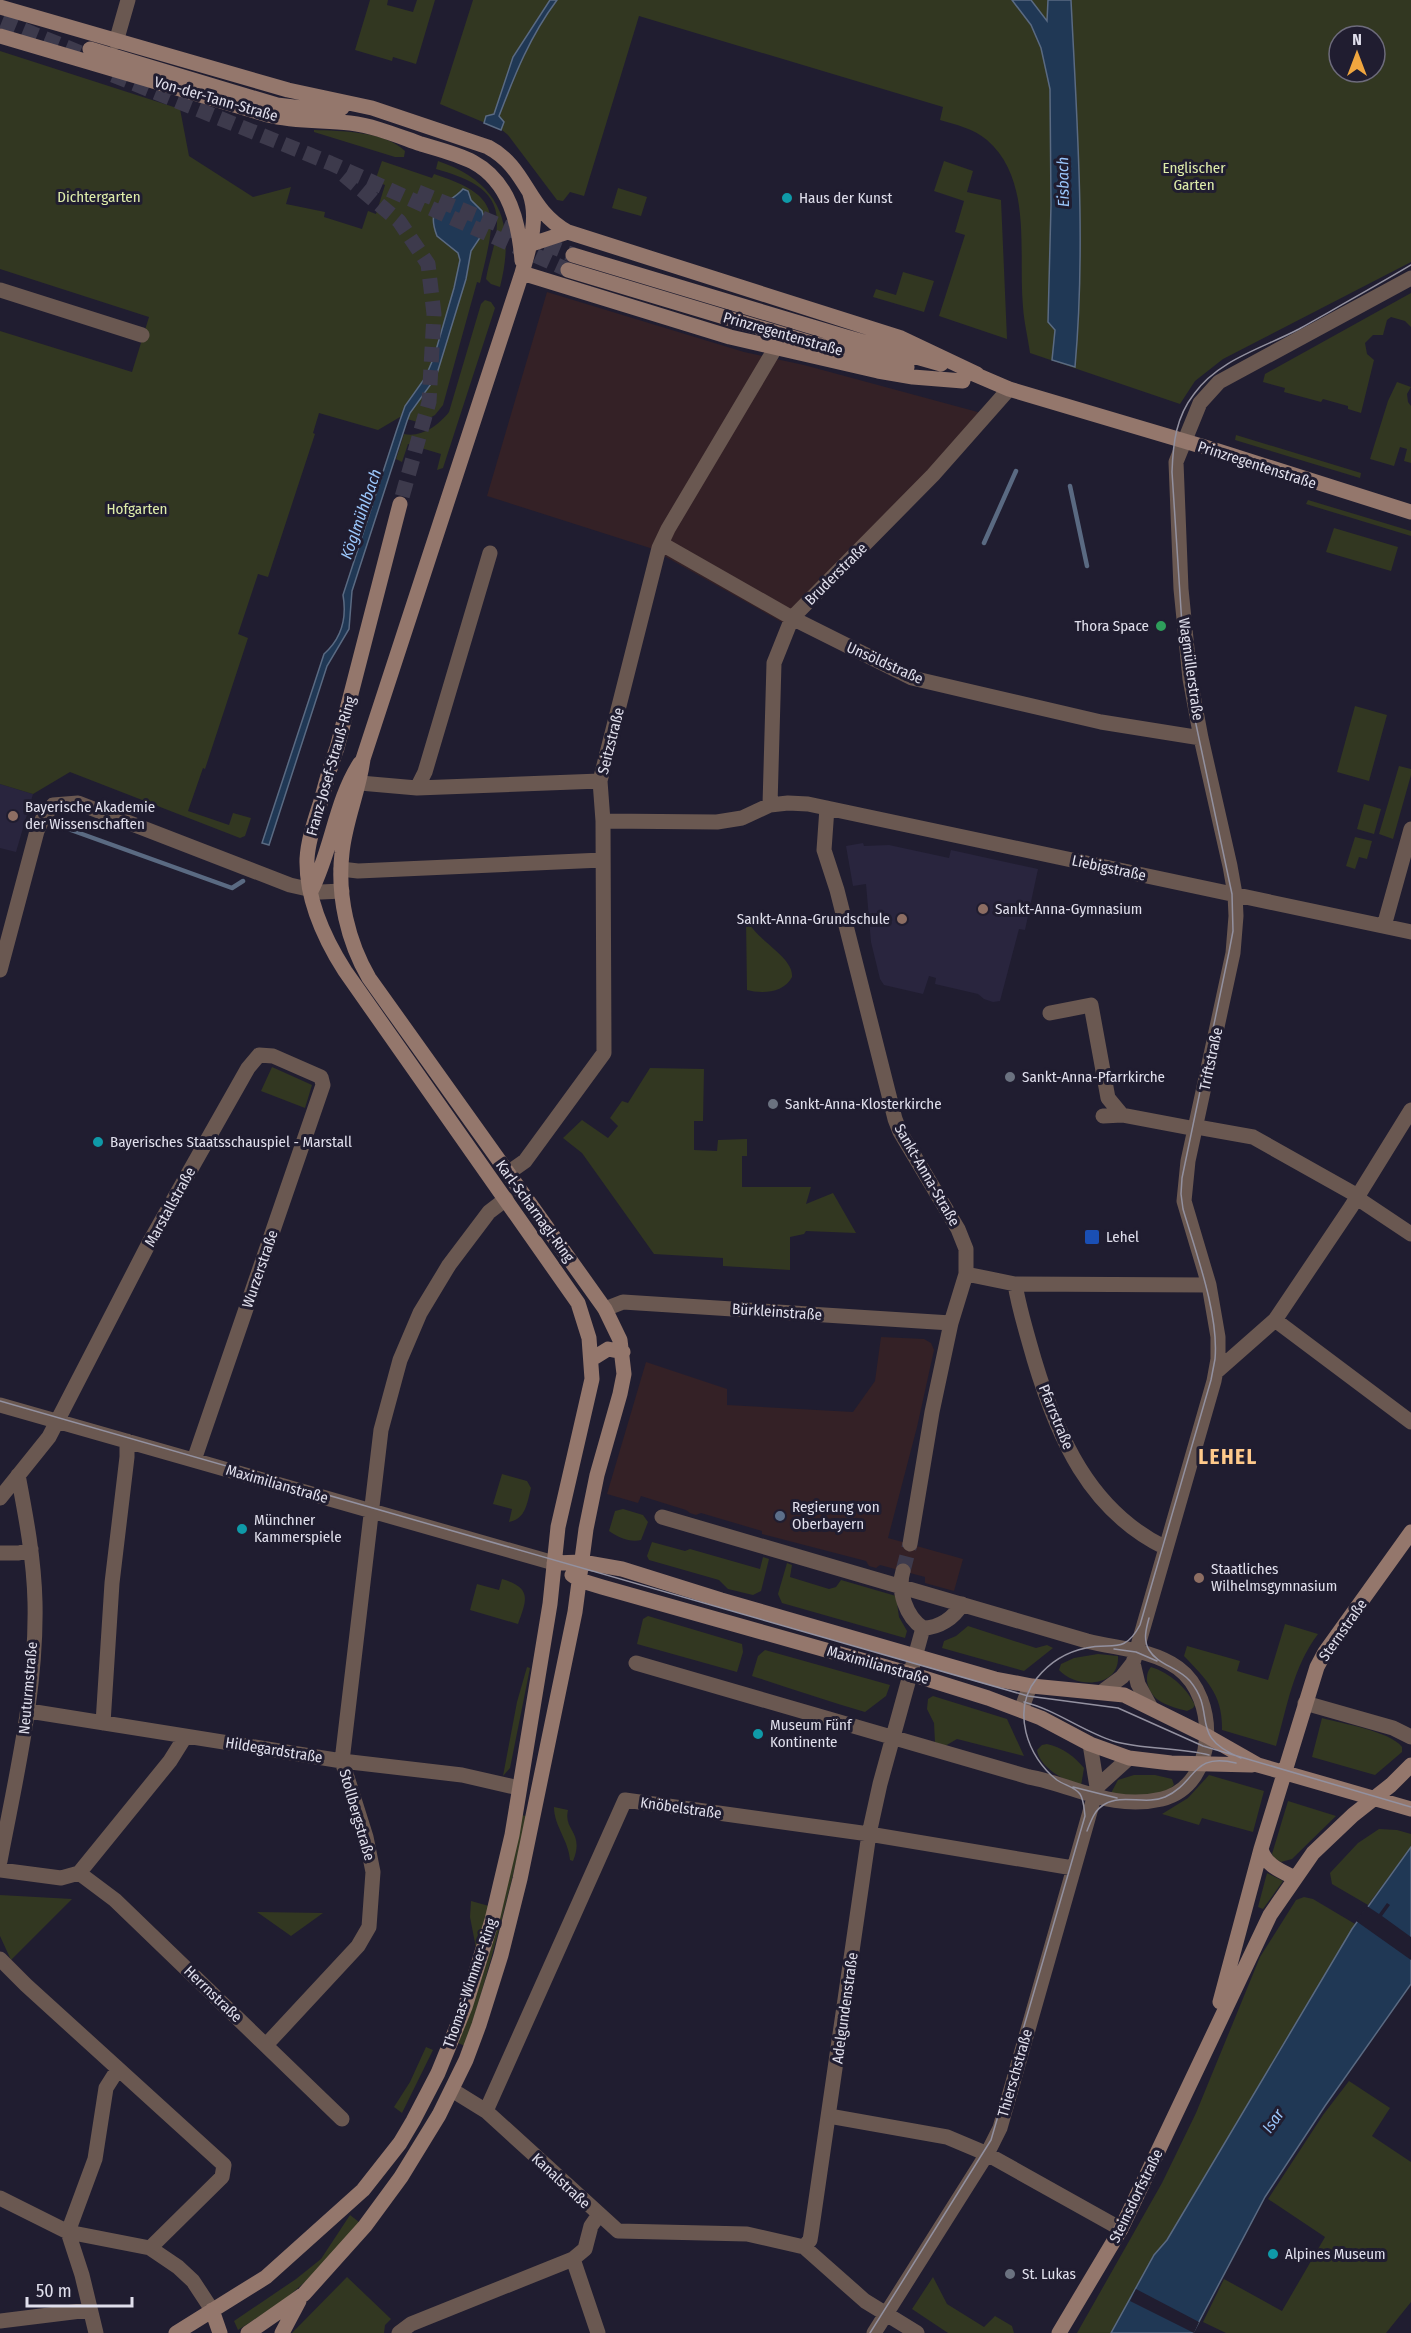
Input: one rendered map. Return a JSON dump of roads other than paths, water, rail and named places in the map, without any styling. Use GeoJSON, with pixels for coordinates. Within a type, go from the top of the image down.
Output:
{"type":"FeatureCollection","features":[{"type":"Feature","properties":{"kind":"main road","name":"Von-der-Tann-Straße"},"geometry":{"type":"LineString","coordinates":[[0,7],[288,90],[372,108],[496,151],[513,166],[545,216],[568,232],[902,338],[977,374]]}},
{"type":"Feature","properties":{"kind":"main road","name":"Von-der-Tann-Straße"},"geometry":{"type":"LineString","coordinates":[[0,36],[268,115],[290,120],[367,126],[468,159],[485,169],[504,191],[525,246]]}},
{"type":"Feature","properties":{"kind":"main road"},"geometry":{"type":"LineString","coordinates":[[90,49],[277,105],[372,108]]}},
{"type":"Feature","properties":{"kind":"main road","name":"Franz-Josef-Strauß-Ring"},"geometry":{"type":"LineString","coordinates":[[341,869],[345,834],[360,783],[363,759],[522,273],[525,246],[534,212],[530,194]]}},
{"type":"Feature","properties":{"kind":"main road"},"geometry":{"type":"LineString","coordinates":[[525,246],[568,232]]}},
{"type":"Feature","properties":{"kind":"main road","name":"Prinzregentenstraße"},"geometry":{"type":"LineString","coordinates":[[573,255],[846,338],[977,374],[1005,388]]}},
{"type":"Feature","properties":{"kind":"main road","name":"Prinzregentenstraße"},"geometry":{"type":"LineString","coordinates":[[568,270],[808,342],[963,381],[1005,388],[1411,512]]}},
{"type":"Feature","properties":{"kind":"main road"},"geometry":{"type":"LineString","coordinates":[[522,273],[730,337],[878,372],[963,381]]}},
{"type":"Feature","properties":{"kind":"main road","name":"Franz-Josef-Strauß-Ring"},"geometry":{"type":"LineString","coordinates":[[311,891],[307,859],[311,835],[337,748],[400,504]]}},
{"type":"Feature","properties":{"kind":"main road","name":"Franz-Josef-Strauß-Ring"},"geometry":{"type":"LineString","coordinates":[[311,891],[348,781],[363,759]]}},
{"type":"Feature","properties":{"kind":"main road","name":"Karl-Scharnagl-Ring"},"geometry":{"type":"LineString","coordinates":[[341,869],[342,891],[351,943],[369,978],[605,1309],[620,1340],[624,1374],[597,1475],[579,1580]]}},
{"type":"Feature","properties":{"kind":"main road","name":"Karl-Scharnagl-Ring"},"geometry":{"type":"LineString","coordinates":[[311,891],[316,914],[329,947],[581,1308],[589,1338],[592,1379],[558,1527],[554,1563]]}},
{"type":"Feature","properties":{"kind":"main road"},"geometry":{"type":"LineString","coordinates":[[592,1359],[608,1349],[623,1352]]}},
{"type":"Feature","properties":{"kind":"main road","name":"Sternstraße"},"geometry":{"type":"LineString","coordinates":[[1284,1773],[1317,1667],[1325,1652],[1411,1532]]}},
{"type":"Feature","properties":{"kind":"main road","name":"Maximilianstraße"},"geometry":{"type":"LineString","coordinates":[[554,1563],[582,1562],[622,1569],[913,1665],[1041,1718],[1090,1744],[1129,1758],[1171,1763],[1258,1765]]}},
{"type":"Feature","properties":{"kind":"main road","name":"Maximilianstraße"},"geometry":{"type":"LineString","coordinates":[[554,1563],[579,1580],[913,1665],[1030,1686],[1103,1691],[1124,1695],[1150,1706],[1258,1765],[1407,1808]]}},
{"type":"Feature","properties":{"kind":"main road","name":"Thomas-Wimmer-Ring"},"geometry":{"type":"LineString","coordinates":[[176,2333],[266,2277],[363,2190],[399,2143],[428,2093],[448,2050],[479,1967],[512,1836],[550,1604],[554,1563]]}},
{"type":"Feature","properties":{"kind":"main road","name":"Thomas-Wimmer-Ring"},"geometry":{"type":"LineString","coordinates":[[248,2333],[304,2294],[365,2226],[424,2142],[452,2090],[479,2025],[501,1955],[520,1879],[575,1612],[579,1580]]}},
{"type":"Feature","properties":{"kind":"main road"},"geometry":{"type":"LineString","coordinates":[[533,1697],[544,1711],[555,1709]]}},
{"type":"Feature","properties":{"kind":"main road","name":"Steinsdorfstraße"},"geometry":{"type":"LineString","coordinates":[[1059,2333],[1121,2229],[1270,1915],[1313,1853],[1411,1765]]}},
{"type":"Feature","properties":{"kind":"main road","name":"Steinsdorfstraße"},"geometry":{"type":"LineString","coordinates":[[1205,2054],[1284,1773]]}},
{"type":"Feature","properties":{"kind":"main road"},"geometry":{"type":"LineString","coordinates":[[1261,1849],[1270,1864],[1295,1878]]}},
{"type":"Feature","properties":{"kind":"main road"},"geometry":{"type":"LineString","coordinates":[[343,2207],[361,2211],[365,2226]]}},
{"type":"Feature","properties":{"kind":"main road"},"geometry":{"type":"LineString","coordinates":[[282,2333],[304,2294]]}},
{"type":"Feature","properties":{"kind":"main road"},"geometry":{"type":"LineString","coordinates":[[212,2310],[220,2333]]}},
{"type":"Feature","properties":{"kind":"street"},"geometry":{"type":"LineString","coordinates":[[116,42],[128,0]]}},
{"type":"Feature","properties":{"kind":"street","name":"Wagmüllerstraße"},"geometry":{"type":"LineString","coordinates":[[1235,894],[1190,679],[1181,589],[1176,462],[1183,441],[1204,397],[1227,377],[1411,278]]}},
{"type":"Feature","properties":{"kind":"street"},"geometry":{"type":"LineString","coordinates":[[0,290],[142,335]]}},
{"type":"Feature","properties":{"kind":"street","name":"Seitzstraße"},"geometry":{"type":"LineString","coordinates":[[508,1173],[525,1161],[604,1053],[603,821],[600,781],[662,544],[668,529],[776,347]]}},
{"type":"Feature","properties":{"kind":"street","name":"Bruderstraße"},"geometry":{"type":"LineString","coordinates":[[770,805],[774,663],[792,618],[933,475],[1005,388]]}},
{"type":"Feature","properties":{"kind":"street","name":"Unsöldstraße"},"geometry":{"type":"LineString","coordinates":[[662,544],[792,618],[912,678],[1101,722],[1201,738]]}},
{"type":"Feature","properties":{"kind":"street"},"geometry":{"type":"LineString","coordinates":[[417,788],[425,772],[490,553]]}},
{"type":"Feature","properties":{"kind":"street"},"geometry":{"type":"LineString","coordinates":[[360,783],[417,788],[600,781]]}},
{"type":"Feature","properties":{"kind":"street"},"geometry":{"type":"LineString","coordinates":[[0,970],[37,831],[53,805],[78,803],[263,875],[311,891],[342,891]]}},
{"type":"Feature","properties":{"kind":"street","name":"Liebigstraße"},"geometry":{"type":"LineString","coordinates":[[770,805],[808,804],[1411,932]]}},
{"type":"Feature","properties":{"kind":"street"},"geometry":{"type":"LineString","coordinates":[[603,821],[723,821],[750,815],[770,805]]}},
{"type":"Feature","properties":{"kind":"street","name":"Sankt-Anna-Straße"},"geometry":{"type":"LineString","coordinates":[[827,808],[824,850],[837,890],[895,1119],[900,1132],[958,1229],[966,1249],[966,1274],[951,1323],[924,1454],[910,1544]]}},
{"type":"Feature","properties":{"kind":"street"},"geometry":{"type":"LineString","coordinates":[[1384,927],[1411,829]]}},
{"type":"Feature","properties":{"kind":"street"},"geometry":{"type":"LineString","coordinates":[[341,869],[358,871],[602,860]]}},
{"type":"Feature","properties":{"kind":"street","name":"Triftstraße"},"geometry":{"type":"LineString","coordinates":[[1216,1372],[1218,1337],[1209,1285],[1190,1223],[1184,1194],[1185,1178],[1233,953],[1236,927],[1235,894]]}},
{"type":"Feature","properties":{"kind":"street"},"geometry":{"type":"LineString","coordinates":[[1050,1013],[1091,1005],[1108,1098],[1122,1115]]}},
{"type":"Feature","properties":{"kind":"street","name":"Marstallstraße"},"geometry":{"type":"LineString","coordinates":[[57,1421],[149,1243],[248,1068],[259,1055],[273,1056],[321,1077]]}},
{"type":"Feature","properties":{"kind":"street","name":"Wurzerstraße"},"geometry":{"type":"LineString","coordinates":[[194,1460],[323,1085],[321,1077]]}},
{"type":"Feature","properties":{"kind":"street"},"geometry":{"type":"LineString","coordinates":[[1103,1691],[1122,1677],[1135,1657],[1216,1372],[1275,1320],[1358,1197],[1411,1110]]}},
{"type":"Feature","properties":{"kind":"street"},"geometry":{"type":"LineString","coordinates":[[1103,1116],[1122,1115],[1253,1137],[1358,1197],[1411,1234]]}},
{"type":"Feature","properties":{"kind":"street","name":"Stollbergstraße"},"geometry":{"type":"LineString","coordinates":[[266,2045],[358,1946],[369,1927],[373,1872],[366,1837],[342,1761],[381,1431],[408,1337],[433,1290],[489,1212],[506,1199]]}},
{"type":"Feature","properties":{"kind":"street"},"geometry":{"type":"LineString","coordinates":[[966,1274],[1015,1284],[1209,1285]]}},
{"type":"Feature","properties":{"kind":"street","name":"Pfarrstraße"},"geometry":{"type":"LineString","coordinates":[[1015,1284],[1018,1303],[1061,1437],[1083,1475],[1119,1516],[1138,1532],[1166,1548]]}},
{"type":"Feature","properties":{"kind":"street","name":"Bürkleinstraße"},"geometry":{"type":"LineString","coordinates":[[605,1309],[623,1302],[951,1323]]}},
{"type":"Feature","properties":{"kind":"street"},"geometry":{"type":"LineString","coordinates":[[1275,1320],[1411,1422]]}},
{"type":"Feature","properties":{"kind":"street","name":"Maximilianstraße"},"geometry":{"type":"LineString","coordinates":[[0,1405],[554,1563]]}},
{"type":"Feature","properties":{"kind":"street"},"geometry":{"type":"LineString","coordinates":[[0,1498],[49,1437],[57,1421]]}},
{"type":"Feature","properties":{"kind":"street"},"geometry":{"type":"LineString","coordinates":[[103,1723],[112,1583],[127,1441]]}},
{"type":"Feature","properties":{"kind":"street","name":"Neuturmstraße"},"geometry":{"type":"LineString","coordinates":[[0,1861],[29,1711],[35,1604],[32,1549],[18,1475]]}},
{"type":"Feature","properties":{"kind":"street"},"geometry":{"type":"LineString","coordinates":[[636,1663],[1029,1777],[1050,1780],[1131,1802],[1164,1799],[1189,1783],[1201,1763],[1207,1736],[1203,1702],[1192,1681],[1176,1666],[1135,1657],[962,1604],[902,1579],[663,1517]]}},
{"type":"Feature","properties":{"kind":"street"},"geometry":{"type":"LineString","coordinates":[[0,1552],[20,1552],[32,1549]]}},
{"type":"Feature","properties":{"kind":"street"},"geometry":{"type":"LineString","coordinates":[[902,1579],[912,1619],[923,1628],[934,1627],[945,1622],[962,1604]]}},
{"type":"Feature","properties":{"kind":"street"},"geometry":{"type":"LineString","coordinates":[[913,1665],[923,1628]]}},
{"type":"Feature","properties":{"kind":"street"},"geometry":{"type":"LineString","coordinates":[[1135,1657],[1138,1684],[1150,1706]]}},
{"type":"Feature","properties":{"kind":"street","name":"Adelgundenstraße"},"geometry":{"type":"LineString","coordinates":[[804,2247],[810,2240],[869,1834],[880,1784],[913,1665]]}},
{"type":"Feature","properties":{"kind":"street"},"geometry":{"type":"LineString","coordinates":[[1022,1710],[1030,1686]]}},
{"type":"Feature","properties":{"kind":"street"},"geometry":{"type":"LineString","coordinates":[[1305,1703],[1393,1728],[1411,1737]]}},
{"type":"Feature","properties":{"kind":"street","name":"Hildegardstraße"},"geometry":{"type":"LineString","coordinates":[[29,1711],[342,1761],[462,1775],[519,1788]]}},
{"type":"Feature","properties":{"kind":"street"},"geometry":{"type":"LineString","coordinates":[[0,1870],[61,1878],[80,1874],[170,1761],[185,1737]]}},
{"type":"Feature","properties":{"kind":"street","name":"Thierschstraße"},"geometry":{"type":"LineString","coordinates":[[874,2333],[987,2154],[1000,2128],[1096,1792],[1090,1744]]}},
{"type":"Feature","properties":{"kind":"street"},"geometry":{"type":"LineString","coordinates":[[1096,1792],[1129,1758]]}},
{"type":"Feature","properties":{"kind":"street","name":"Knöbelstraße"},"geometry":{"type":"LineString","coordinates":[[486,2111],[625,1800],[869,1834],[1073,1868]]}},
{"type":"Feature","properties":{"kind":"street","name":"Herrnstraße"},"geometry":{"type":"LineString","coordinates":[[80,1874],[115,1900],[342,2119]]}},
{"type":"Feature","properties":{"kind":"street"},"geometry":{"type":"LineString","coordinates":[[0,1959],[224,2164],[222,2177],[150,2248]]}},
{"type":"Feature","properties":{"kind":"street"},"geometry":{"type":"LineString","coordinates":[[96,2333],[82,2275],[68,2232],[95,2159],[106,2088],[118,2069]]}},
{"type":"Feature","properties":{"kind":"street","name":"Kanalstraße"},"geometry":{"type":"LineString","coordinates":[[452,2090],[486,2111],[598,2216],[591,2226],[585,2249],[573,2259]]}},
{"type":"Feature","properties":{"kind":"street"},"geometry":{"type":"LineString","coordinates":[[829,2116],[947,2137],[987,2154],[1121,2229]]}},
{"type":"Feature","properties":{"kind":"street"},"geometry":{"type":"LineString","coordinates":[[0,2198],[68,2232],[150,2248],[178,2267],[193,2281],[212,2310]]}},
{"type":"Feature","properties":{"kind":"street"},"geometry":{"type":"LineString","coordinates":[[598,2216],[618,2231],[747,2234],[804,2247],[865,2301],[917,2333]]}},
{"type":"Feature","properties":{"kind":"street"},"geometry":{"type":"LineString","coordinates":[[401,2331],[573,2259],[598,2333]]}},
{"type":"Feature","properties":{"kind":"street"},"geometry":{"type":"LineString","coordinates":[[0,2321],[89,2310]]}},
{"type":"Feature","properties":{"kind":"water"},"geometry":{"type":"Polygon","coordinates":[[[550,0],[557,0],[531,41],[517,70],[499,116],[504,122],[501,130],[484,123],[486,116],[494,114],[513,57],[550,0]]]}},
{"type":"Feature","properties":{"kind":"water","name":"Eisbach"},"geometry":{"type":"Polygon","coordinates":[[[1012,0],[1031,0],[1047,21],[1048,0],[1071,0],[1080,229],[1075,367],[1052,360],[1055,330],[1048,322],[1051,205],[1050,89],[1041,48],[1031,25],[1012,0]]]}},
{"type":"Feature","properties":{"kind":"water"},"geometry":{"type":"Polygon","coordinates":[[[463,189],[468,191],[471,200],[482,211],[485,230],[471,251],[466,279],[436,377],[410,413],[407,421],[352,591],[349,629],[327,666],[269,845],[262,843],[324,654],[335,641],[342,627],[343,595],[405,406],[425,378],[434,357],[460,260],[458,253],[437,236],[433,217],[440,207],[463,189]]]}},
{"type":"Feature","properties":{"kind":"water","name":"Isar"},"geometry":{"type":"Polygon","coordinates":[[[1411,1847],[1411,1984],[1325,2106],[1265,2197],[1193,2333],[1111,2333],[1154,2255],[1167,2240],[1352,1929],[1411,1847]]]}},
{"type":"Feature","properties":{"kind":"waterway"},"geometry":{"type":"LineString","coordinates":[[984,543],[1016,471]]}},
{"type":"Feature","properties":{"kind":"waterway"},"geometry":{"type":"LineString","coordinates":[[1070,486],[1087,566]]}},
{"type":"Feature","properties":{"kind":"waterway"},"geometry":{"type":"LineString","coordinates":[[57,825],[232,888],[243,881]]}},
{"type":"Feature","properties":{"kind":"tunnel"},"geometry":{"type":"LineString","coordinates":[[2,21],[83,54]]}},
{"type":"Feature","properties":{"kind":"tunnel"},"geometry":{"type":"LineString","coordinates":[[113,75],[330,163],[568,270]]}},
{"type":"Feature","properties":{"kind":"tunnel"},"geometry":{"type":"LineString","coordinates":[[344,175],[399,221],[428,264],[434,314],[429,402],[400,504]]}},
{"type":"Feature","properties":{"kind":"tunnel"},"geometry":{"type":"LineString","coordinates":[[418,192],[573,255]]}},
{"type":"Feature","properties":{"kind":"tunnel"},"geometry":{"type":"LineString","coordinates":[[903,1571],[910,1544]]}},
{"type":"Feature","properties":{"kind":"tram line"},"geometry":{"type":"LineString","coordinates":[[870,2333],[991,2140],[1085,1816],[1080,1794],[1057,1780],[1046,1770],[1031,1746],[1024,1718],[1029,1691],[1042,1672],[1059,1658],[1086,1648],[1123,1644],[1140,1625],[1211,1380],[1215,1359],[1214,1323],[1210,1303],[1183,1209],[1181,1194],[1182,1178],[1233,931],[1232,894],[1190,696],[1182,625],[1172,472],[1173,451],[1179,421],[1194,394],[1215,372],[1242,356],[1299,329],[1411,265]]}},
{"type":"Feature","properties":{"kind":"tram line"},"geometry":{"type":"LineString","coordinates":[[0,1401],[1028,1696],[1118,1708],[1203,1746],[1411,1807]]}},
{"type":"Feature","properties":{"kind":"tram line"},"geometry":{"type":"LineString","coordinates":[[1149,1618],[1146,1630],[1149,1650],[1157,1659],[1190,1681],[1198,1693],[1206,1724],[1214,1741],[1224,1750],[1241,1758]]}},
{"type":"Feature","properties":{"kind":"tram line"},"geometry":{"type":"LineString","coordinates":[[1114,1649],[1136,1652],[1157,1661]]}},
{"type":"Feature","properties":{"kind":"tram line"},"geometry":{"type":"LineString","coordinates":[[1024,1702],[1047,1710],[1113,1741],[1209,1755]]}},
{"type":"Feature","properties":{"kind":"tram line"},"geometry":{"type":"LineString","coordinates":[[1087,1831],[1096,1813],[1105,1804],[1119,1800],[1150,1800],[1165,1797],[1175,1791],[1202,1765],[1221,1761],[1236,1763]]}},
{"type":"Feature","properties":{"kind":"tram line"},"geometry":{"type":"LineString","coordinates":[[1073,1787],[1117,1798]]}},
{"type":"Feature","properties":{"kind":"place","name":"Haus der Kunst"},"geometry":{"type":"Point","coordinates":[787,198]}},
{"type":"Feature","properties":{"kind":"place","name":"Thora Space"},"geometry":{"type":"Point","coordinates":[1161,626]}},
{"type":"Feature","properties":{"kind":"place","name":"Bayerische Akademie der Wissenschaften"},"geometry":{"type":"Point","coordinates":[13,816]}},
{"type":"Feature","properties":{"kind":"place","name":"Sankt-Anna-Gymnasium"},"geometry":{"type":"Point","coordinates":[983,909]}},
{"type":"Feature","properties":{"kind":"place","name":"Sankt-Anna-Grundschule"},"geometry":{"type":"Point","coordinates":[902,919]}},
{"type":"Feature","properties":{"kind":"place","name":"Sankt-Anna-Pfarrkirche"},"geometry":{"type":"Point","coordinates":[1010,1077]}},
{"type":"Feature","properties":{"kind":"place","name":"Sankt-Anna-Klosterkirche"},"geometry":{"type":"Point","coordinates":[773,1104]}},
{"type":"Feature","properties":{"kind":"place","name":"Bayerisches Staatsschauspiel - Marstall"},"geometry":{"type":"Point","coordinates":[98,1142]}},
{"type":"Feature","properties":{"kind":"place","name":"Lehel"},"geometry":{"type":"Point","coordinates":[1092,1237]}},
{"type":"Feature","properties":{"kind":"place","name":"Regierung von Oberbayern"},"geometry":{"type":"Point","coordinates":[780,1516]}},
{"type":"Feature","properties":{"kind":"place","name":"Münchner Kammerspiele"},"geometry":{"type":"Point","coordinates":[242,1529]}},
{"type":"Feature","properties":{"kind":"place","name":"Staatliches Wilhelmsgymnasium"},"geometry":{"type":"Point","coordinates":[1199,1578]}},
{"type":"Feature","properties":{"kind":"place","name":"Museum Fünf Kontinente"},"geometry":{"type":"Point","coordinates":[758,1734]}},
{"type":"Feature","properties":{"kind":"place","name":"Alpines Museum"},"geometry":{"type":"Point","coordinates":[1273,2254]}},
{"type":"Feature","properties":{"kind":"place","name":"St. Lukas"},"geometry":{"type":"Point","coordinates":[1010,2274]}},
{"type":"Feature","properties":{"kind":"district","name":"LEHEL"},"geometry":{"type":"Point","coordinates":[1228,1457]}},
{"type":"Feature","properties":{"kind":"park label","name":"Englischer Garten"},"geometry":{"type":"Point","coordinates":[1194,176]}},
{"type":"Feature","properties":{"kind":"park label","name":"Dichtergarten"},"geometry":{"type":"Point","coordinates":[99,197]}},
{"type":"Feature","properties":{"kind":"park label","name":"Hofgarten"},"geometry":{"type":"Point","coordinates":[137,509]}},
{"type":"Feature","properties":{"kind":"water label","name":"Köglmühlbach"},"geometry":{"type":"Point","coordinates":[361,514]}}]}
